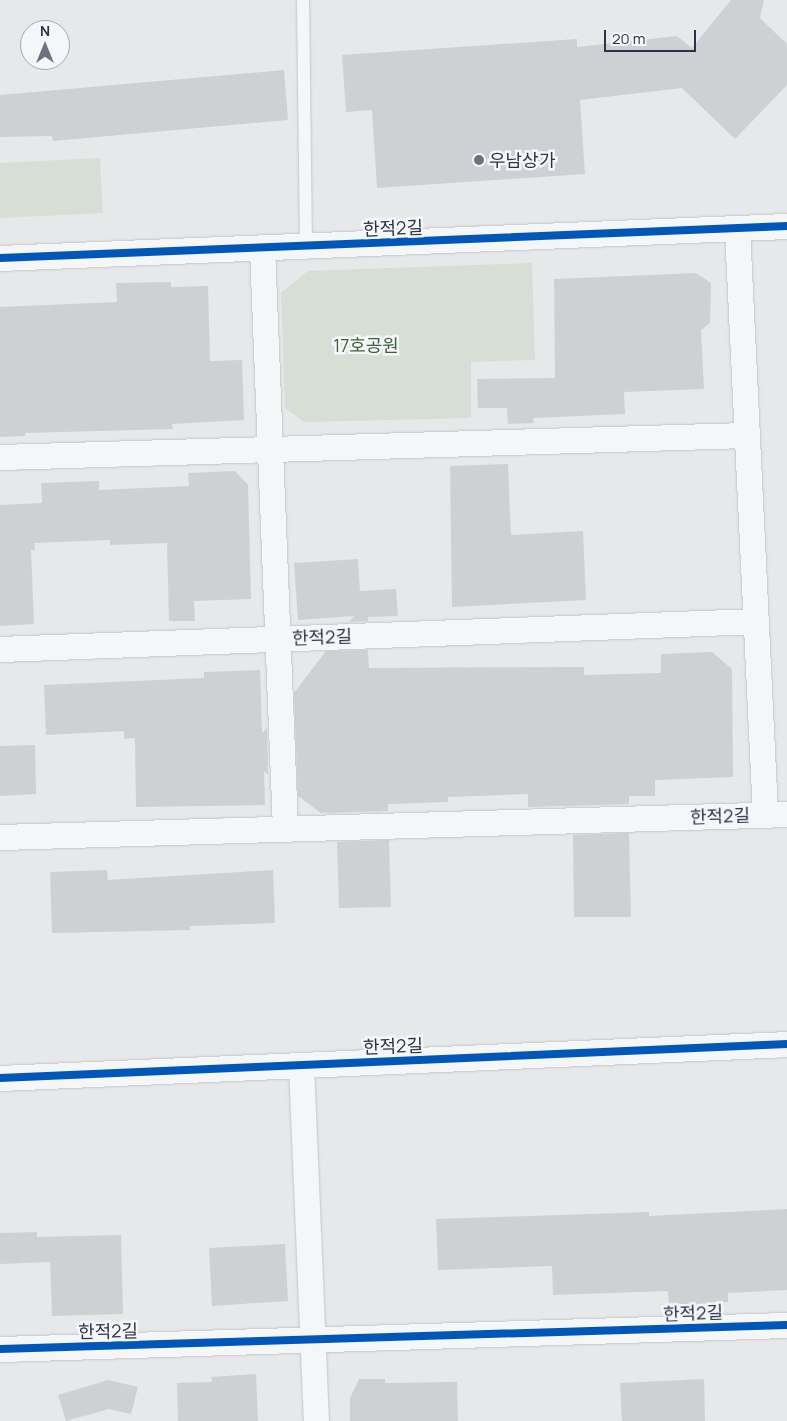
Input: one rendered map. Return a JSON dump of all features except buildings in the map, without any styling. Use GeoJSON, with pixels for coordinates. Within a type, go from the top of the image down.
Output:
{"type":"FeatureCollection","features":[{"type":"Feature","properties":{"kind":"street","name":"한적2길"},"geometry":{"type":"LineString","coordinates":[[0,258],[737,230],[787,226]]}},
{"type":"Feature","properties":{"kind":"street","name":"한적2길"},"geometry":{"type":"LineString","coordinates":[[0,837],[776,814],[755,621],[737,230]]}},
{"type":"Feature","properties":{"kind":"street","name":"한적2길"},"geometry":{"type":"LineString","coordinates":[[262,248],[285,829]]}},
{"type":"Feature","properties":{"kind":"street"},"geometry":{"type":"LineString","coordinates":[[0,457],[747,435]]}},
{"type":"Feature","properties":{"kind":"street","name":"한적2길"},"geometry":{"type":"LineString","coordinates":[[0,649],[755,621]]}},
{"type":"Feature","properties":{"kind":"street","name":"한적2길"},"geometry":{"type":"LineString","coordinates":[[0,1078],[787,1044]]}},
{"type":"Feature","properties":{"kind":"street"},"geometry":{"type":"LineString","coordinates":[[300,1065],[316,1421]]}},
{"type":"Feature","properties":{"kind":"street","name":"한적2길"},"geometry":{"type":"LineString","coordinates":[[0,1349],[313,1342],[787,1325]]}},
{"type":"Feature","properties":{"kind":"lane"},"geometry":{"type":"LineString","coordinates":[[303,0],[306,246]]}},
{"type":"Feature","properties":{"kind":"green space"},"geometry":{"type":"Polygon","coordinates":[[[100,158],[103,213],[0,218],[0,163],[100,158]]]}},
{"type":"Feature","properties":{"kind":"green space","name":"17호공원"},"geometry":{"type":"Polygon","coordinates":[[[532,263],[535,360],[471,362],[471,418],[304,422],[285,408],[281,293],[308,271],[532,263]]]}},
{"type":"Feature","properties":{"kind":"cycle path"},"geometry":{"type":"LineString","coordinates":[[0,258],[787,226]]}},
{"type":"Feature","properties":{"kind":"cycle path"},"geometry":{"type":"LineString","coordinates":[[0,1078],[787,1044]]}},
{"type":"Feature","properties":{"kind":"cycle path"},"geometry":{"type":"LineString","coordinates":[[0,1349],[787,1325]]}},
{"type":"Feature","properties":{"kind":"place","name":"우남상가"},"geometry":{"type":"Point","coordinates":[479,160]}}]}
